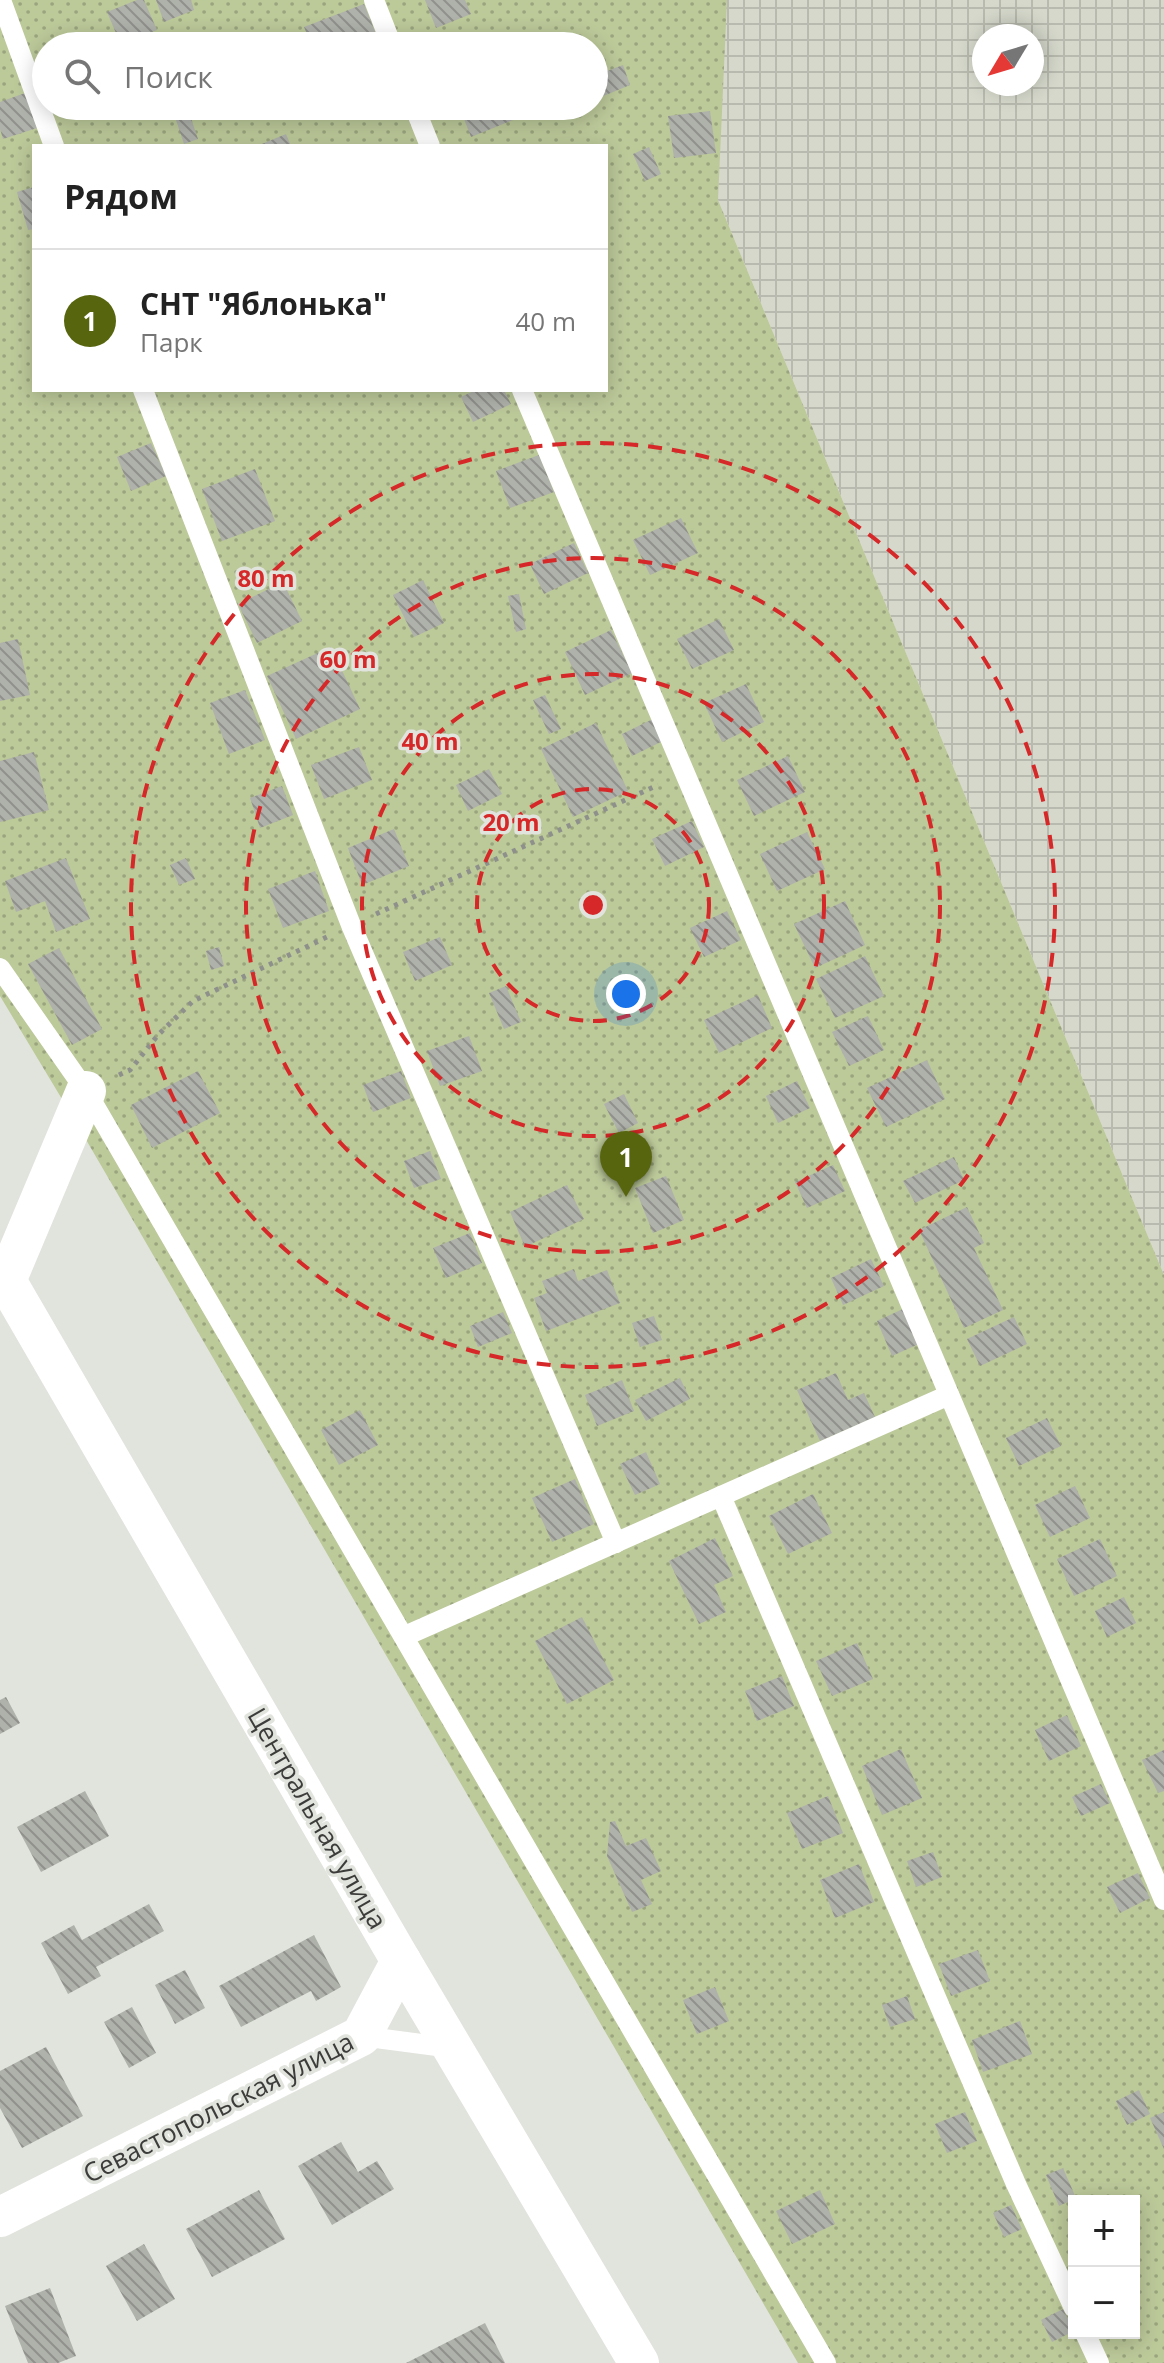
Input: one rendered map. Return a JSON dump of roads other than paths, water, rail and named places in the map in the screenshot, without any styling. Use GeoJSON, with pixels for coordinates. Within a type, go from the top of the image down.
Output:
{"type":"FeatureCollection","features":[{"type":"Feature","properties":{"kind":"street"},"geometry":{"type":"LineString","coordinates":[[3,1276],[86,1091]]}},
{"type":"Feature","properties":{"kind":"street","name":"Центральная улица"},"geometry":{"type":"LineString","coordinates":[[3,1276],[401,1961],[639,2363]]}},
{"type":"Feature","properties":{"kind":"street","name":"Севастопольская улица"},"geometry":{"type":"LineString","coordinates":[[0,2217],[361,2036],[401,1961]]}},
{"type":"Feature","properties":{"kind":"lane"},"geometry":{"type":"LineString","coordinates":[[1,0],[32,85]]}},
{"type":"Feature","properties":{"kind":"lane"},"geometry":{"type":"LineString","coordinates":[[374,0],[387,32]]}},
{"type":"Feature","properties":{"kind":"lane"},"geometry":{"type":"LineString","coordinates":[[45,120],[53,144]]}},
{"type":"Feature","properties":{"kind":"lane"},"geometry":{"type":"LineString","coordinates":[[420,120],[429,144]]}},
{"type":"Feature","properties":{"kind":"lane"},"geometry":{"type":"LineString","coordinates":[[144,392],[351,925],[616,1543]]}},
{"type":"Feature","properties":{"kind":"lane"},"geometry":{"type":"LineString","coordinates":[[523,392],[1164,1900]]}},
{"type":"Feature","properties":{"kind":"lane"},"geometry":{"type":"LineString","coordinates":[[0,968],[86,1091],[826,2363]]}},
{"type":"Feature","properties":{"kind":"lane"},"geometry":{"type":"LineString","coordinates":[[405,1636],[949,1395]]}},
{"type":"Feature","properties":{"kind":"lane"},"geometry":{"type":"LineString","coordinates":[[721,1496],[1010,2169],[1068,2295]]}},
{"type":"Feature","properties":{"kind":"lane"},"geometry":{"type":"LineString","coordinates":[[361,2036],[453,2048]]}},
{"type":"Feature","properties":{"kind":"lane"},"geometry":{"type":"LineString","coordinates":[[1088,2339],[1099,2363]]}},
{"type":"Feature","properties":{"kind":"place","name":"СНТ \"Яблонька\""},"geometry":{"type":"Point","coordinates":[626,1197]}}]}
